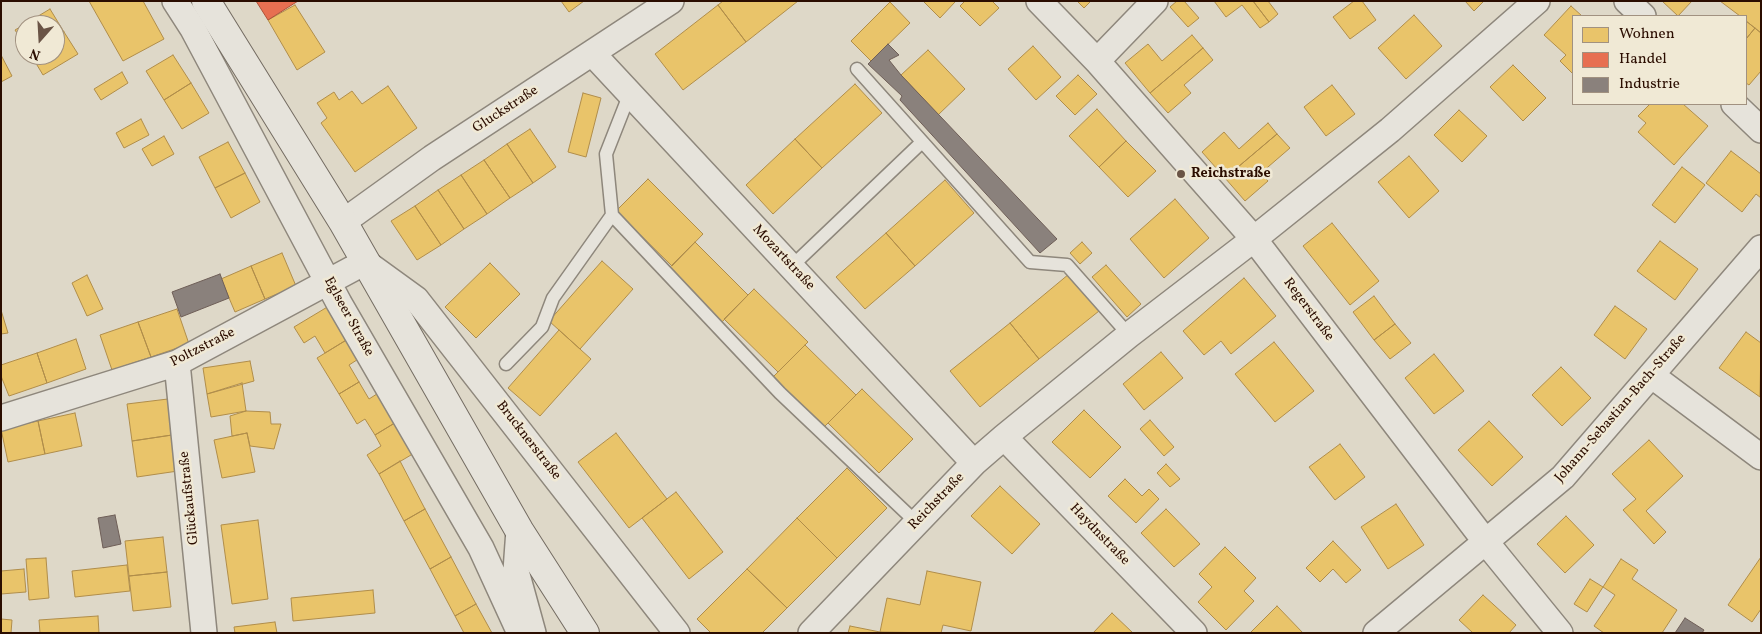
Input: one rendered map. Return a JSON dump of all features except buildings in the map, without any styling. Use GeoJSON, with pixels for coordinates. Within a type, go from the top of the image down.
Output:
{"type":"FeatureCollection","features":[{"type":"Feature","properties":{"kind":"street","name":"Eglseer Straße"},"geometry":{"type":"LineString","coordinates":[[175,1],[193,29],[328,282],[481,548],[520,633]]}},
{"type":"Feature","properties":{"kind":"street"},"geometry":{"type":"LineString","coordinates":[[206,1],[343,222],[519,530],[585,633]]}},
{"type":"Feature","properties":{"kind":"street","name":"Gluckstraße"},"geometry":{"type":"LineString","coordinates":[[343,222],[432,158],[671,1]]}},
{"type":"Feature","properties":{"kind":"street","name":"Regerstraße"},"geometry":{"type":"LineString","coordinates":[[1039,1],[1097,61],[1254,239],[1485,541],[1560,633]]}},
{"type":"Feature","properties":{"kind":"street"},"geometry":{"type":"LineString","coordinates":[[1097,61],[1155,1]]}},
{"type":"Feature","properties":{"kind":"street","name":"Reichstraße"},"geometry":{"type":"LineString","coordinates":[[810,633],[974,463],[1129,335],[1254,239],[1390,130],[1537,1]]}},
{"type":"Feature","properties":{"kind":"street"},"geometry":{"type":"LineString","coordinates":[[1628,1],[1642,15]]}},
{"type":"Feature","properties":{"kind":"street","name":"Mozartstraße"},"geometry":{"type":"LineString","coordinates":[[592,53],[974,463]]}},
{"type":"Feature","properties":{"kind":"street"},"geometry":{"type":"LineString","coordinates":[[1735,105],[1761,130]]}},
{"type":"Feature","properties":{"kind":"street","name":"Johann-Sebastian-Bach-Straße"},"geometry":{"type":"LineString","coordinates":[[1376,633],[1563,477],[1761,248]]}},
{"type":"Feature","properties":{"kind":"street","name":"Poltzstraße"},"geometry":{"type":"LineString","coordinates":[[1,418],[177,363],[366,262]]}},
{"type":"Feature","properties":{"kind":"street","name":"Brucknerstraße"},"geometry":{"type":"LineString","coordinates":[[366,262],[416,299],[678,633]]}},
{"type":"Feature","properties":{"kind":"street","name":"Glückaufstraße"},"geometry":{"type":"LineString","coordinates":[[177,363],[204,633]]}},
{"type":"Feature","properties":{"kind":"street"},"geometry":{"type":"LineString","coordinates":[[1651,375],[1761,457]]}},
{"type":"Feature","properties":{"kind":"street","name":"Haydnstraße"},"geometry":{"type":"LineString","coordinates":[[1004,437],[1194,633]]}},
{"type":"Feature","properties":{"kind":"street"},"geometry":{"type":"LineString","coordinates":[[519,530],[516,571],[533,633]]}},
{"type":"Feature","properties":{"kind":"lane"},"geometry":{"type":"LineString","coordinates":[[857,69],[1030,262],[1067,266],[1129,335]]}},
{"type":"Feature","properties":{"kind":"lane"},"geometry":{"type":"LineString","coordinates":[[630,93],[606,154],[612,215],[780,393],[917,523]]}},
{"type":"Feature","properties":{"kind":"lane"},"geometry":{"type":"LineString","coordinates":[[791,267],[922,142]]}},
{"type":"Feature","properties":{"kind":"lane"},"geometry":{"type":"LineString","coordinates":[[506,364],[542,327],[553,298],[612,215]]}},
{"type":"Feature","properties":{"kind":"place","name":"Reichstraße"},"geometry":{"type":"Point","coordinates":[1181,174]}}]}
